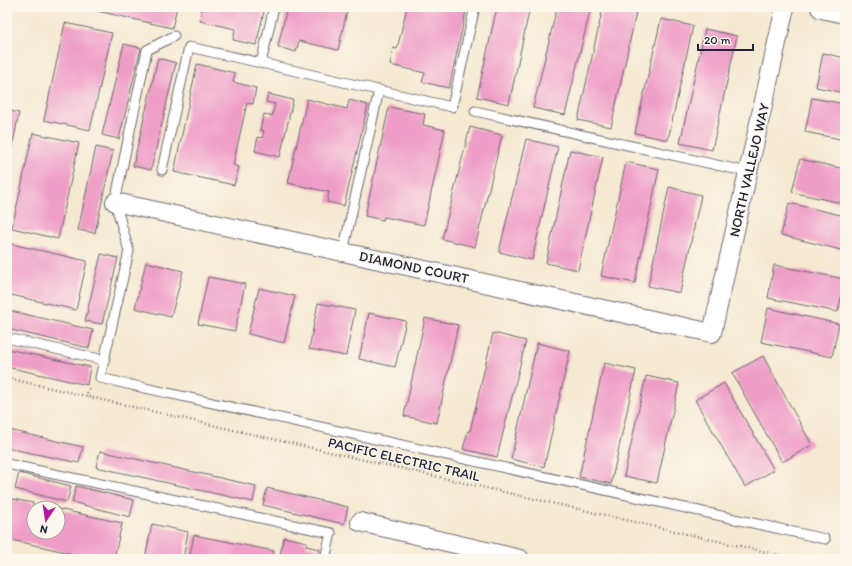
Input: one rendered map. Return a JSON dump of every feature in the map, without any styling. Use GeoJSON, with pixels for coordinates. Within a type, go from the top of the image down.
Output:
{"type":"FeatureCollection","features":[{"type":"Feature","properties":{"kind":"street","name":"NORTH VALLEJO WAY"},"geometry":{"type":"LineString","coordinates":[[712,333],[785,7]]}},
{"type":"Feature","properties":{"kind":"street"},"geometry":{"type":"LineString","coordinates":[[822,7],[845,12]]}},
{"type":"Feature","properties":{"kind":"street","name":"DIAMOND COURT"},"geometry":{"type":"LineString","coordinates":[[115,202],[712,333]]}},
{"type":"Feature","properties":{"kind":"street"},"geometry":{"type":"LineString","coordinates":[[360,522],[520,559]]}},
{"type":"Feature","properties":{"kind":"lane"},"geometry":{"type":"LineString","coordinates":[[261,63],[274,7]]}},
{"type":"Feature","properties":{"kind":"lane"},"geometry":{"type":"LineString","coordinates":[[162,170],[189,47],[452,107],[475,7]]}},
{"type":"Feature","properties":{"kind":"lane"},"geometry":{"type":"LineString","coordinates":[[174,36],[147,50],[115,202],[129,251],[100,378],[825,539]]}},
{"type":"Feature","properties":{"kind":"lane"},"geometry":{"type":"LineString","coordinates":[[343,252],[379,90]]}},
{"type":"Feature","properties":{"kind":"lane"},"geometry":{"type":"LineString","coordinates":[[475,111],[748,172]]}},
{"type":"Feature","properties":{"kind":"lane"},"geometry":{"type":"LineString","coordinates":[[7,338],[104,360]]}},
{"type":"Feature","properties":{"kind":"lane"},"geometry":{"type":"LineString","coordinates":[[7,464],[331,532],[325,559]]}},
{"type":"Feature","properties":{"kind":"path","name":"PACIFIC ELECTRIC TRAIL"},"geometry":{"type":"LineString","coordinates":[[7,378],[796,559]]}},
{"type":"Feature","properties":{"kind":"building"},"geometry":{"type":"Polygon","coordinates":[[[80,7],[177,7],[172,28],[80,7]]]}},
{"type":"Feature","properties":{"kind":"building"},"geometry":{"type":"Polygon","coordinates":[[[202,7],[265,7],[256,45],[233,40],[235,29],[200,21],[202,7]]]}},
{"type":"Feature","properties":{"kind":"building"},"geometry":{"type":"Polygon","coordinates":[[[287,7],[348,7],[338,50],[299,41],[296,52],[278,47],[287,7]]]}},
{"type":"Feature","properties":{"kind":"building"},"geometry":{"type":"Polygon","coordinates":[[[407,7],[467,7],[449,88],[422,82],[425,73],[390,65],[393,48],[397,49],[407,7]]]}},
{"type":"Feature","properties":{"kind":"building"},"geometry":{"type":"Polygon","coordinates":[[[497,7],[530,7],[509,104],[477,97],[497,7]]]}},
{"type":"Feature","properties":{"kind":"building"},"geometry":{"type":"Polygon","coordinates":[[[557,7],[591,7],[565,115],[533,108],[557,7]]]}},
{"type":"Feature","properties":{"kind":"building"},"geometry":{"type":"Polygon","coordinates":[[[603,7],[636,13],[611,127],[578,120],[603,7]]]}},
{"type":"Feature","properties":{"kind":"building"},"geometry":{"type":"Polygon","coordinates":[[[661,19],[693,26],[668,140],[635,133],[661,19]]]}},
{"type":"Feature","properties":{"kind":"building"},"geometry":{"type":"Polygon","coordinates":[[[65,23],[112,33],[90,130],[44,120],[65,23]]]}},
{"type":"Feature","properties":{"kind":"building"},"geometry":{"type":"Polygon","coordinates":[[[705,29],[737,36],[712,150],[680,143],[705,29]]]}},
{"type":"Feature","properties":{"kind":"building"},"geometry":{"type":"Polygon","coordinates":[[[124,44],[141,48],[119,139],[102,135],[124,44]]]}},
{"type":"Feature","properties":{"kind":"building"},"geometry":{"type":"Polygon","coordinates":[[[823,53],[845,58],[845,93],[816,87],[823,53]]]}},
{"type":"Feature","properties":{"kind":"building"},"geometry":{"type":"Polygon","coordinates":[[[158,58],[176,63],[151,170],[133,166],[158,58]]]}},
{"type":"Feature","properties":{"kind":"building"},"geometry":{"type":"Polygon","coordinates":[[[197,64],[235,73],[233,82],[256,88],[253,104],[247,103],[233,165],[239,167],[234,185],[174,172],[197,64]]]}},
{"type":"Feature","properties":{"kind":"building"},"geometry":{"type":"Polygon","coordinates":[[[268,94],[293,100],[280,157],[255,151],[258,137],[262,138],[264,131],[260,130],[264,114],[272,116],[275,104],[266,102],[268,94]]]}},
{"type":"Feature","properties":{"kind":"building"},"geometry":{"type":"Polygon","coordinates":[[[812,98],[845,104],[845,140],[805,132],[812,98]]]}},
{"type":"Feature","properties":{"kind":"building"},"geometry":{"type":"Polygon","coordinates":[[[307,99],[347,109],[349,100],[368,105],[344,206],[327,202],[329,192],[288,183],[307,99]]]}},
{"type":"Feature","properties":{"kind":"building"},"geometry":{"type":"Polygon","coordinates":[[[389,107],[425,114],[423,125],[445,130],[424,225],[384,217],[383,220],[365,216],[389,107]]]}},
{"type":"Feature","properties":{"kind":"building"},"geometry":{"type":"Polygon","coordinates":[[[7,110],[19,113],[11,153],[7,152],[7,110]]]}},
{"type":"Feature","properties":{"kind":"building"},"geometry":{"type":"Polygon","coordinates":[[[470,127],[502,135],[475,247],[442,239],[470,127]]]}},
{"type":"Feature","properties":{"kind":"building"},"geometry":{"type":"Polygon","coordinates":[[[33,133],[79,143],[58,239],[12,228],[33,133]]]}},
{"type":"Feature","properties":{"kind":"building"},"geometry":{"type":"Polygon","coordinates":[[[526,139],[558,147],[532,260],[499,252],[526,139]]]}},
{"type":"Feature","properties":{"kind":"building"},"geometry":{"type":"Polygon","coordinates":[[[96,147],[113,151],[95,233],[78,230],[96,147]]]}},
{"type":"Feature","properties":{"kind":"building"},"geometry":{"type":"Polygon","coordinates":[[[570,150],[603,157],[578,270],[546,263],[570,150]]]}},
{"type":"Feature","properties":{"kind":"building"},"geometry":{"type":"Polygon","coordinates":[[[800,159],[845,169],[845,204],[792,192],[800,159]]]}},
{"type":"Feature","properties":{"kind":"building"},"geometry":{"type":"Polygon","coordinates":[[[626,162],[659,169],[635,283],[601,276],[626,162]]]}},
{"type":"Feature","properties":{"kind":"building"},"geometry":{"type":"Polygon","coordinates":[[[669,187],[701,195],[680,293],[648,286],[669,187]]]}},
{"type":"Feature","properties":{"kind":"building"},"geometry":{"type":"Polygon","coordinates":[[[789,203],[845,216],[845,251],[781,235],[789,203]]]}},
{"type":"Feature","properties":{"kind":"building"},"geometry":{"type":"Polygon","coordinates":[[[7,243],[87,261],[76,310],[7,294],[7,243]]]}},
{"type":"Feature","properties":{"kind":"building"},"geometry":{"type":"Polygon","coordinates":[[[101,254],[118,258],[102,324],[85,321],[101,254]]]}},
{"type":"Feature","properties":{"kind":"building"},"geometry":{"type":"Polygon","coordinates":[[[146,262],[183,271],[171,317],[135,308],[146,262]]]}},
{"type":"Feature","properties":{"kind":"building"},"geometry":{"type":"Polygon","coordinates":[[[774,265],[845,279],[838,312],[768,298],[774,265]]]}},
{"type":"Feature","properties":{"kind":"building"},"geometry":{"type":"Polygon","coordinates":[[[208,277],[245,284],[235,331],[198,324],[208,277]]]}},
{"type":"Feature","properties":{"kind":"building"},"geometry":{"type":"Polygon","coordinates":[[[259,288],[295,296],[284,343],[248,334],[259,288]]]}},
{"type":"Feature","properties":{"kind":"building"},"geometry":{"type":"Polygon","coordinates":[[[318,303],[355,310],[346,356],[309,349],[318,303]]]}},
{"type":"Feature","properties":{"kind":"building"},"geometry":{"type":"Polygon","coordinates":[[[768,308],[839,324],[832,357],[761,342],[768,308]]]}},
{"type":"Feature","properties":{"kind":"building"},"geometry":{"type":"Polygon","coordinates":[[[7,310],[93,330],[89,348],[7,329],[7,310]]]}},
{"type":"Feature","properties":{"kind":"building"},"geometry":{"type":"Polygon","coordinates":[[[369,313],[406,321],[395,367],[359,359],[369,313]]]}},
{"type":"Feature","properties":{"kind":"building"},"geometry":{"type":"Polygon","coordinates":[[[425,318],[458,325],[437,423],[404,416],[425,318]]]}},
{"type":"Feature","properties":{"kind":"building"},"geometry":{"type":"Polygon","coordinates":[[[493,333],[526,341],[497,457],[463,449],[468,431],[470,431],[493,333]]]}},
{"type":"Feature","properties":{"kind":"building"},"geometry":{"type":"Polygon","coordinates":[[[537,343],[570,351],[544,467],[511,459],[537,343]]]}},
{"type":"Feature","properties":{"kind":"building"},"geometry":{"type":"Polygon","coordinates":[[[7,349],[90,367],[87,385],[7,367],[7,349]]]}},
{"type":"Feature","properties":{"kind":"building"},"geometry":{"type":"Polygon","coordinates":[[[763,356],[812,445],[782,462],[732,373],[763,356]]]}},
{"type":"Feature","properties":{"kind":"building"},"geometry":{"type":"Polygon","coordinates":[[[604,363],[636,370],[611,484],[579,477],[604,363]]]}},
{"type":"Feature","properties":{"kind":"building"},"geometry":{"type":"Polygon","coordinates":[[[646,376],[679,383],[657,483],[624,476],[646,376]]]}},
{"type":"Feature","properties":{"kind":"building"},"geometry":{"type":"Polygon","coordinates":[[[724,383],[774,470],[745,487],[695,400],[724,383]]]}},
{"type":"Feature","properties":{"kind":"building"},"geometry":{"type":"Polygon","coordinates":[[[9,430],[83,447],[79,463],[7,448],[9,430]]]}},
{"type":"Feature","properties":{"kind":"building"},"geometry":{"type":"Polygon","coordinates":[[[100,451],[256,486],[253,502],[96,467],[100,451]]]}},
{"type":"Feature","properties":{"kind":"building"},"geometry":{"type":"Polygon","coordinates":[[[19,473],[71,486],[67,502],[66,500],[59,500],[15,489],[19,473]]]}},
{"type":"Feature","properties":{"kind":"building"},"geometry":{"type":"Polygon","coordinates":[[[76,486],[134,500],[130,517],[72,502],[76,486]]]}},
{"type":"Feature","properties":{"kind":"building"},"geometry":{"type":"Polygon","coordinates":[[[267,488],[348,507],[344,524],[263,505],[267,488]]]}},
{"type":"Feature","properties":{"kind":"building"},"geometry":{"type":"Polygon","coordinates":[[[8,498],[26,502],[26,540],[66,540],[66,511],[122,523],[114,559],[97,559],[7,539],[8,498]]]}},
{"type":"Feature","properties":{"kind":"building"},"geometry":{"type":"Polygon","coordinates":[[[152,524],[188,532],[183,559],[145,559],[152,524]]]}},
{"type":"Feature","properties":{"kind":"building"},"geometry":{"type":"Polygon","coordinates":[[[194,535],[274,551],[273,559],[189,559],[194,535]]]}},
{"type":"Feature","properties":{"kind":"building"},"geometry":{"type":"Polygon","coordinates":[[[284,537],[307,542],[306,546],[320,549],[318,559],[279,559],[284,537]]]}}]}
